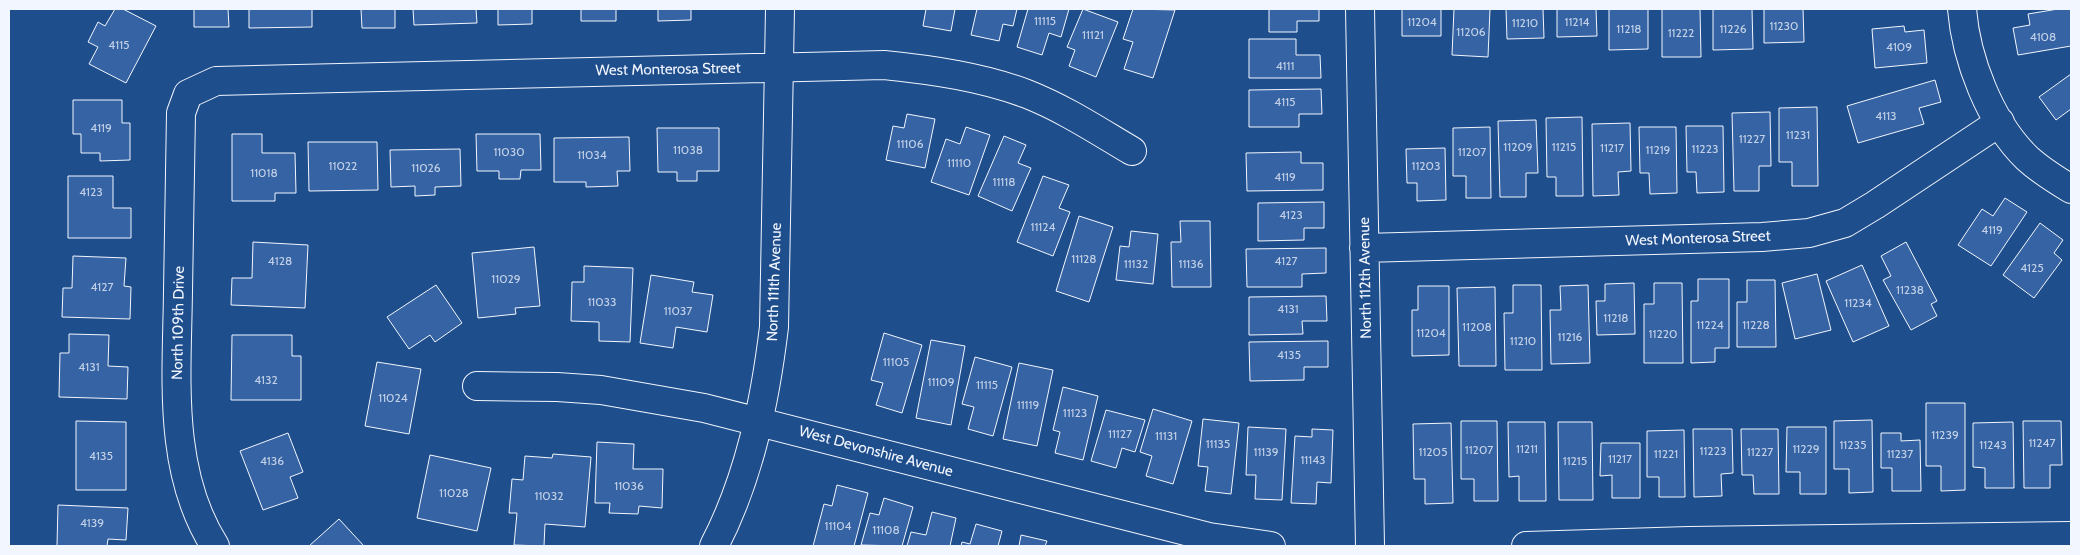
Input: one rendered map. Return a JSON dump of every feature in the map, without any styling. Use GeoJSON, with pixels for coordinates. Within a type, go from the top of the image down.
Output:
{"type":"FeatureCollection","features":[{"type":"Feature","properties":{"kind":"street","name":"North 111th Avenue"},"geometry":{"type":"LineString","coordinates":[[714,546],[732,506],[758,421],[774,327],[780,9]]}},
{"type":"Feature","properties":{"kind":"street","name":"North 112th Avenue"},"geometry":{"type":"LineString","coordinates":[[1360,9],[1370,546]]}},
{"type":"Feature","properties":{"kind":"street"},"geometry":{"type":"LineString","coordinates":[[1962,9],[1967,46],[1976,75],[2000,122],[2027,157],[2071,189]]}},
{"type":"Feature","properties":{"kind":"street","name":"West Monterosa Street"},"geometry":{"type":"LineString","coordinates":[[188,94],[216,81],[779,66],[884,65],[920,68],[992,82],[1064,111],[1132,151]]}},
{"type":"Feature","properties":{"kind":"street","name":"North 109th Drive"},"geometry":{"type":"LineString","coordinates":[[188,94],[182,113],[177,410],[184,462],[208,544]]}},
{"type":"Feature","properties":{"kind":"street","name":"West Monterosa Street"},"geometry":{"type":"LineString","coordinates":[[1364,248],[1762,237],[1809,233],[1845,224],[2000,122]]}},
{"type":"Feature","properties":{"kind":"street","name":"West Devonshire Avenue"},"geometry":{"type":"LineString","coordinates":[[477,386],[557,387],[601,390],[648,397],[758,421],[1027,492],[1209,537],[1271,546]]}},
{"type":"Feature","properties":{"kind":"street"},"geometry":{"type":"LineString","coordinates":[[1526,546],[2071,536]]}},
{"type":"Feature","properties":{"kind":"building"},"geometry":{"type":"Polygon","coordinates":[[[115,9],[123,9],[156,26],[126,83],[89,64],[98,47],[88,42],[98,22],[105,26],[115,9]]]}},
{"type":"Feature","properties":{"kind":"building"},"geometry":{"type":"Polygon","coordinates":[[[194,9],[228,9],[229,27],[194,27],[194,9]]]}},
{"type":"Feature","properties":{"kind":"building"},"geometry":{"type":"Polygon","coordinates":[[[249,9],[312,9],[312,27],[249,28],[249,9]]]}},
{"type":"Feature","properties":{"kind":"building"},"geometry":{"type":"Polygon","coordinates":[[[361,9],[395,9],[395,28],[362,28],[361,9]]]}},
{"type":"Feature","properties":{"kind":"building"},"geometry":{"type":"Polygon","coordinates":[[[413,9],[476,9],[477,23],[414,25],[413,9]]]}},
{"type":"Feature","properties":{"kind":"building"},"geometry":{"type":"Polygon","coordinates":[[[498,9],[532,9],[532,24],[498,25],[498,9]]]}},
{"type":"Feature","properties":{"kind":"building"},"geometry":{"type":"Polygon","coordinates":[[[581,9],[616,9],[616,21],[581,21],[581,9]]]}},
{"type":"Feature","properties":{"kind":"building"},"geometry":{"type":"Polygon","coordinates":[[[658,9],[691,9],[691,20],[658,21],[658,9]]]}},
{"type":"Feature","properties":{"kind":"building"},"geometry":{"type":"Polygon","coordinates":[[[926,9],[955,9],[951,31],[923,26],[926,9]]]}},
{"type":"Feature","properties":{"kind":"building"},"geometry":{"type":"Polygon","coordinates":[[[977,9],[1017,9],[1013,26],[1003,24],[999,41],[971,35],[977,9]]]}},
{"type":"Feature","properties":{"kind":"building"},"geometry":{"type":"Polygon","coordinates":[[[1028,9],[1069,9],[1061,37],[1049,33],[1042,55],[1017,47],[1028,9]]]}},
{"type":"Feature","properties":{"kind":"building"},"geometry":{"type":"Polygon","coordinates":[[[1083,9],[1118,22],[1096,77],[1069,66],[1075,50],[1067,47],[1083,9]]]}},
{"type":"Feature","properties":{"kind":"building"},"geometry":{"type":"Polygon","coordinates":[[[1133,9],[1175,10],[1153,78],[1124,69],[1133,42],[1123,39],[1133,9]]]}},
{"type":"Feature","properties":{"kind":"building"},"geometry":{"type":"Polygon","coordinates":[[[1269,9],[1319,9],[1319,21],[1297,21],[1297,32],[1269,32],[1269,9]]]}},
{"type":"Feature","properties":{"kind":"building"},"geometry":{"type":"Polygon","coordinates":[[[1402,9],[1441,9],[1441,36],[1402,36],[1402,9]]]}},
{"type":"Feature","properties":{"kind":"building"},"geometry":{"type":"Polygon","coordinates":[[[1454,9],[1490,9],[1488,57],[1452,55],[1454,9]]]}},
{"type":"Feature","properties":{"kind":"building"},"geometry":{"type":"Polygon","coordinates":[[[1506,9],[1543,9],[1544,38],[1507,39],[1506,9]]]}},
{"type":"Feature","properties":{"kind":"building"},"geometry":{"type":"Polygon","coordinates":[[[1557,9],[1596,9],[1597,36],[1557,37],[1557,9]]]}},
{"type":"Feature","properties":{"kind":"building"},"geometry":{"type":"Polygon","coordinates":[[[1609,9],[1648,9],[1648,49],[1609,50],[1609,9]]]}},
{"type":"Feature","properties":{"kind":"building"},"geometry":{"type":"Polygon","coordinates":[[[1662,9],[1700,9],[1701,57],[1662,57],[1662,9]]]}},
{"type":"Feature","properties":{"kind":"building"},"geometry":{"type":"Polygon","coordinates":[[[1713,9],[1752,9],[1753,49],[1713,50],[1713,9]]]}},
{"type":"Feature","properties":{"kind":"building"},"geometry":{"type":"Polygon","coordinates":[[[1764,9],[1803,9],[1804,42],[1764,43],[1764,9]]]}},
{"type":"Feature","properties":{"kind":"building"},"geometry":{"type":"Polygon","coordinates":[[[2058,9],[2071,9],[2071,46],[2018,55],[2013,28],[2030,25],[2028,14],[2058,9]]]}},
{"type":"Feature","properties":{"kind":"building"},"geometry":{"type":"Polygon","coordinates":[[[1904,26],[1905,32],[1924,30],[1927,63],[1875,68],[1872,29],[1904,26]]]}},
{"type":"Feature","properties":{"kind":"building"},"geometry":{"type":"Polygon","coordinates":[[[1249,39],[1296,39],[1296,55],[1320,55],[1321,78],[1249,78],[1249,39]]]}},
{"type":"Feature","properties":{"kind":"building"},"geometry":{"type":"Polygon","coordinates":[[[2071,74],[2071,109],[2056,120],[2039,97],[2071,74]]]}},
{"type":"Feature","properties":{"kind":"building"},"geometry":{"type":"Polygon","coordinates":[[[1935,80],[1941,102],[1919,108],[1924,124],[1858,143],[1847,106],[1935,80]]]}},
{"type":"Feature","properties":{"kind":"building"},"geometry":{"type":"Polygon","coordinates":[[[1321,89],[1322,114],[1299,114],[1299,127],[1249,127],[1249,90],[1321,89]]]}},
{"type":"Feature","properties":{"kind":"building"},"geometry":{"type":"Polygon","coordinates":[[[73,100],[122,100],[122,123],[130,123],[130,160],[100,161],[100,153],[81,153],[81,134],[73,134],[73,100]]]}},
{"type":"Feature","properties":{"kind":"building"},"geometry":{"type":"Polygon","coordinates":[[[1817,107],[1818,186],[1792,186],[1792,162],[1779,162],[1779,108],[1817,107]]]}},
{"type":"Feature","properties":{"kind":"building"},"geometry":{"type":"Polygon","coordinates":[[[1770,112],[1771,166],[1759,166],[1759,191],[1734,191],[1732,113],[1770,112]]]}},
{"type":"Feature","properties":{"kind":"building"},"geometry":{"type":"Polygon","coordinates":[[[907,114],[935,119],[925,168],[886,160],[893,126],[904,128],[907,114]]]}},
{"type":"Feature","properties":{"kind":"building"},"geometry":{"type":"Polygon","coordinates":[[[1582,117],[1583,196],[1556,196],[1556,177],[1547,177],[1546,118],[1582,117]]]}},
{"type":"Feature","properties":{"kind":"building"},"geometry":{"type":"Polygon","coordinates":[[[1536,120],[1538,173],[1526,173],[1526,197],[1500,197],[1498,121],[1536,120]]]}},
{"type":"Feature","properties":{"kind":"building"},"geometry":{"type":"Polygon","coordinates":[[[1630,123],[1631,171],[1618,172],[1619,195],[1593,196],[1592,124],[1630,123]]]}},
{"type":"Feature","properties":{"kind":"building"},"geometry":{"type":"Polygon","coordinates":[[[1686,126],[1723,126],[1724,192],[1697,193],[1696,172],[1687,172],[1686,126]]]}},
{"type":"Feature","properties":{"kind":"building"},"geometry":{"type":"Polygon","coordinates":[[[966,127],[990,135],[969,195],[931,182],[946,139],[960,144],[966,127]]]}},
{"type":"Feature","properties":{"kind":"building"},"geometry":{"type":"Polygon","coordinates":[[[1490,127],[1491,198],[1466,198],[1466,176],[1453,176],[1453,128],[1490,127]]]}},
{"type":"Feature","properties":{"kind":"building"},"geometry":{"type":"Polygon","coordinates":[[[1639,127],[1676,127],[1677,193],[1650,194],[1649,173],[1640,173],[1639,127]]]}},
{"type":"Feature","properties":{"kind":"building"},"geometry":{"type":"Polygon","coordinates":[[[657,128],[719,128],[719,171],[697,171],[697,181],[677,181],[677,172],[658,172],[657,128]]]}},
{"type":"Feature","properties":{"kind":"building"},"geometry":{"type":"Polygon","coordinates":[[[232,134],[262,134],[262,153],[295,153],[296,193],[275,193],[275,201],[232,201],[232,134]]]}},
{"type":"Feature","properties":{"kind":"building"},"geometry":{"type":"Polygon","coordinates":[[[476,134],[540,134],[541,170],[521,170],[520,179],[499,179],[499,171],[477,171],[476,134]]]}},
{"type":"Feature","properties":{"kind":"building"},"geometry":{"type":"Polygon","coordinates":[[[1004,136],[1026,145],[1018,163],[1031,168],[1012,211],[978,196],[1004,136]]]}},
{"type":"Feature","properties":{"kind":"building"},"geometry":{"type":"Polygon","coordinates":[[[629,137],[630,171],[617,171],[618,186],[586,187],[586,182],[554,182],[554,138],[629,137]]]}},
{"type":"Feature","properties":{"kind":"building"},"geometry":{"type":"Polygon","coordinates":[[[308,142],[377,142],[378,190],[309,191],[308,142]]]}},
{"type":"Feature","properties":{"kind":"building"},"geometry":{"type":"Polygon","coordinates":[[[1445,148],[1446,200],[1417,201],[1417,183],[1407,183],[1406,149],[1445,148]]]}},
{"type":"Feature","properties":{"kind":"building"},"geometry":{"type":"Polygon","coordinates":[[[460,149],[461,186],[435,187],[435,195],[415,196],[415,186],[391,187],[390,150],[460,149]]]}},
{"type":"Feature","properties":{"kind":"building"},"geometry":{"type":"Polygon","coordinates":[[[1301,152],[1301,163],[1323,163],[1323,190],[1247,191],[1246,153],[1301,152]]]}},
{"type":"Feature","properties":{"kind":"building"},"geometry":{"type":"Polygon","coordinates":[[[68,176],[113,176],[113,208],[131,208],[131,238],[68,238],[68,176]]]}},
{"type":"Feature","properties":{"kind":"building"},"geometry":{"type":"Polygon","coordinates":[[[1043,176],[1069,185],[1059,208],[1070,212],[1053,256],[1017,242],[1043,176]]]}},
{"type":"Feature","properties":{"kind":"building"},"geometry":{"type":"Polygon","coordinates":[[[2005,198],[2027,212],[1991,266],[1958,245],[1982,209],[1993,216],[2005,198]]]}},
{"type":"Feature","properties":{"kind":"building"},"geometry":{"type":"Polygon","coordinates":[[[1324,202],[1324,228],[1304,228],[1304,240],[1258,241],[1258,203],[1324,202]]]}},
{"type":"Feature","properties":{"kind":"building"},"geometry":{"type":"Polygon","coordinates":[[[1079,216],[1113,227],[1089,302],[1056,291],[1079,216]]]}},
{"type":"Feature","properties":{"kind":"building"},"geometry":{"type":"Polygon","coordinates":[[[1180,221],[1210,221],[1211,287],[1172,287],[1171,242],[1181,242],[1180,221]]]}},
{"type":"Feature","properties":{"kind":"building"},"geometry":{"type":"Polygon","coordinates":[[[2040,223],[2063,240],[2054,253],[2062,260],[2034,298],[2003,275],[2040,223]]]}},
{"type":"Feature","properties":{"kind":"building"},"geometry":{"type":"Polygon","coordinates":[[[1131,231],[1158,234],[1153,284],[1116,280],[1120,246],[1129,247],[1131,231]]]}},
{"type":"Feature","properties":{"kind":"building"},"geometry":{"type":"Polygon","coordinates":[[[253,242],[308,245],[305,308],[231,305],[232,278],[252,278],[253,242]]]}},
{"type":"Feature","properties":{"kind":"building"},"geometry":{"type":"Polygon","coordinates":[[[1906,242],[1937,301],[1931,304],[1937,316],[1911,330],[1883,280],[1891,276],[1881,256],[1906,242]]]}},
{"type":"Feature","properties":{"kind":"building"},"geometry":{"type":"Polygon","coordinates":[[[534,247],[540,306],[515,308],[516,314],[478,318],[472,253],[534,247]]]}},
{"type":"Feature","properties":{"kind":"building"},"geometry":{"type":"Polygon","coordinates":[[[1326,248],[1326,273],[1302,274],[1302,287],[1247,287],[1246,249],[1326,248]]]}},
{"type":"Feature","properties":{"kind":"building"},"geometry":{"type":"Polygon","coordinates":[[[73,256],[126,258],[124,286],[131,287],[130,319],[62,317],[63,288],[72,288],[73,256]]]}},
{"type":"Feature","properties":{"kind":"building"},"geometry":{"type":"Polygon","coordinates":[[[1862,265],[1889,326],[1853,342],[1826,281],[1862,265]]]}},
{"type":"Feature","properties":{"kind":"building"},"geometry":{"type":"Polygon","coordinates":[[[584,266],[633,268],[630,342],[599,341],[599,322],[571,321],[572,282],[584,282],[584,266]]]}},
{"type":"Feature","properties":{"kind":"building"},"geometry":{"type":"Polygon","coordinates":[[[1817,274],[1831,330],[1795,339],[1782,283],[1817,274]]]}},
{"type":"Feature","properties":{"kind":"building"},"geometry":{"type":"Polygon","coordinates":[[[651,275],[694,282],[692,292],[713,295],[707,332],[676,327],[673,348],[640,343],[651,275]]]}},
{"type":"Feature","properties":{"kind":"building"},"geometry":{"type":"Polygon","coordinates":[[[1698,279],[1729,279],[1729,348],[1715,348],[1715,362],[1691,363],[1691,301],[1698,301],[1698,279]]]}},
{"type":"Feature","properties":{"kind":"building"},"geometry":{"type":"Polygon","coordinates":[[[1747,280],[1775,280],[1776,347],[1737,347],[1737,302],[1747,302],[1747,280]]]}},
{"type":"Feature","properties":{"kind":"building"},"geometry":{"type":"Polygon","coordinates":[[[1634,283],[1635,334],[1597,335],[1596,301],[1605,301],[1605,284],[1634,283]]]}},
{"type":"Feature","properties":{"kind":"building"},"geometry":{"type":"Polygon","coordinates":[[[1654,283],[1682,283],[1683,363],[1644,363],[1644,304],[1654,304],[1654,283]]]}},
{"type":"Feature","properties":{"kind":"building"},"geometry":{"type":"Polygon","coordinates":[[[436,285],[462,323],[435,342],[430,335],[409,349],[387,317],[436,285]]]}},
{"type":"Feature","properties":{"kind":"building"},"geometry":{"type":"Polygon","coordinates":[[[1513,285],[1541,285],[1542,370],[1505,370],[1504,313],[1513,313],[1513,285]]]}},
{"type":"Feature","properties":{"kind":"building"},"geometry":{"type":"Polygon","coordinates":[[[1588,285],[1590,363],[1551,364],[1550,310],[1561,310],[1560,286],[1588,285]]]}},
{"type":"Feature","properties":{"kind":"building"},"geometry":{"type":"Polygon","coordinates":[[[1418,286],[1449,286],[1449,355],[1412,356],[1412,310],[1418,310],[1418,286]]]}},
{"type":"Feature","properties":{"kind":"building"},"geometry":{"type":"Polygon","coordinates":[[[1495,287],[1496,366],[1459,366],[1457,288],[1495,287]]]}},
{"type":"Feature","properties":{"kind":"building"},"geometry":{"type":"Polygon","coordinates":[[[1326,296],[1327,321],[1302,321],[1303,334],[1249,335],[1249,297],[1326,296]]]}},
{"type":"Feature","properties":{"kind":"building"},"geometry":{"type":"Polygon","coordinates":[[[884,333],[922,345],[902,413],[876,405],[883,383],[871,380],[884,333]]]}},
{"type":"Feature","properties":{"kind":"building"},"geometry":{"type":"Polygon","coordinates":[[[69,334],[109,335],[108,366],[128,367],[127,399],[59,397],[60,353],[69,353],[69,334]]]}},
{"type":"Feature","properties":{"kind":"building"},"geometry":{"type":"Polygon","coordinates":[[[232,335],[292,335],[292,356],[301,356],[301,400],[231,400],[232,335]]]}},
{"type":"Feature","properties":{"kind":"building"},"geometry":{"type":"Polygon","coordinates":[[[931,340],[965,346],[951,425],[916,418],[931,340]]]}},
{"type":"Feature","properties":{"kind":"building"},"geometry":{"type":"Polygon","coordinates":[[[1328,341],[1328,367],[1304,367],[1304,380],[1250,381],[1249,342],[1328,341]]]}},
{"type":"Feature","properties":{"kind":"building"},"geometry":{"type":"Polygon","coordinates":[[[975,357],[1012,367],[993,436],[968,429],[974,407],[962,404],[975,357]]]}},
{"type":"Feature","properties":{"kind":"building"},"geometry":{"type":"Polygon","coordinates":[[[377,362],[421,369],[409,434],[365,426],[377,362]]]}},
{"type":"Feature","properties":{"kind":"building"},"geometry":{"type":"Polygon","coordinates":[[[1019,363],[1053,370],[1037,446],[1003,439],[1019,363]]]}},
{"type":"Feature","properties":{"kind":"building"},"geometry":{"type":"Polygon","coordinates":[[[1063,387],[1098,396],[1083,460],[1055,453],[1060,432],[1053,430],[1063,387]]]}},
{"type":"Feature","properties":{"kind":"building"},"geometry":{"type":"Polygon","coordinates":[[[1926,403],[1965,403],[1965,490],[1941,491],[1941,466],[1926,466],[1926,403]]]}},
{"type":"Feature","properties":{"kind":"building"},"geometry":{"type":"Polygon","coordinates":[[[1153,409],[1192,421],[1173,484],[1146,476],[1152,456],[1140,452],[1153,409]]]}},
{"type":"Feature","properties":{"kind":"building"},"geometry":{"type":"Polygon","coordinates":[[[1106,410],[1145,420],[1135,452],[1122,448],[1116,468],[1091,461],[1106,410]]]}},
{"type":"Feature","properties":{"kind":"building"},"geometry":{"type":"Polygon","coordinates":[[[1203,419],[1239,423],[1231,494],[1205,491],[1208,467],[1198,466],[1203,419]]]}},
{"type":"Feature","properties":{"kind":"building"},"geometry":{"type":"Polygon","coordinates":[[[1872,420],[1873,492],[1849,493],[1849,469],[1834,469],[1834,421],[1872,420]]]}},
{"type":"Feature","properties":{"kind":"building"},"geometry":{"type":"Polygon","coordinates":[[[76,421],[126,422],[126,490],[76,490],[76,421]]]}},
{"type":"Feature","properties":{"kind":"building"},"geometry":{"type":"Polygon","coordinates":[[[1461,421],[1497,421],[1498,501],[1474,501],[1474,479],[1461,479],[1461,421]]]}},
{"type":"Feature","properties":{"kind":"building"},"geometry":{"type":"Polygon","coordinates":[[[2023,421],[2061,421],[2062,465],[2050,465],[2050,488],[2024,488],[2023,421]]]}},
{"type":"Feature","properties":{"kind":"building"},"geometry":{"type":"Polygon","coordinates":[[[1508,422],[1545,422],[1546,501],[1519,501],[1519,476],[1509,477],[1508,422]]]}},
{"type":"Feature","properties":{"kind":"building"},"geometry":{"type":"Polygon","coordinates":[[[1558,422],[1592,422],[1593,500],[1559,500],[1558,422]]]}},
{"type":"Feature","properties":{"kind":"building"},"geometry":{"type":"Polygon","coordinates":[[[2013,422],[2014,488],[1985,488],[1985,468],[1973,467],[1973,423],[2013,422]]]}},
{"type":"Feature","properties":{"kind":"building"},"geometry":{"type":"Polygon","coordinates":[[[1451,423],[1453,503],[1425,504],[1425,479],[1414,479],[1413,424],[1451,423]]]}},
{"type":"Feature","properties":{"kind":"building"},"geometry":{"type":"Polygon","coordinates":[[[1248,427],[1286,429],[1282,500],[1255,499],[1256,475],[1246,475],[1248,427]]]}},
{"type":"Feature","properties":{"kind":"building"},"geometry":{"type":"Polygon","coordinates":[[[1787,427],[1826,427],[1826,494],[1800,494],[1800,472],[1786,472],[1787,427]]]}},
{"type":"Feature","properties":{"kind":"building"},"geometry":{"type":"Polygon","coordinates":[[[1312,429],[1333,430],[1331,483],[1317,482],[1316,504],[1291,503],[1295,436],[1312,437],[1312,429]]]}},
{"type":"Feature","properties":{"kind":"building"},"geometry":{"type":"Polygon","coordinates":[[[1693,429],[1732,429],[1733,473],[1721,474],[1722,496],[1694,497],[1693,429]]]}},
{"type":"Feature","properties":{"kind":"building"},"geometry":{"type":"Polygon","coordinates":[[[1741,429],[1778,429],[1779,494],[1754,494],[1753,475],[1742,475],[1741,429]]]}},
{"type":"Feature","properties":{"kind":"building"},"geometry":{"type":"Polygon","coordinates":[[[1684,430],[1685,497],[1659,497],[1659,477],[1647,477],[1647,431],[1684,430]]]}},
{"type":"Feature","properties":{"kind":"building"},"geometry":{"type":"Polygon","coordinates":[[[288,433],[303,472],[290,477],[298,498],[263,510],[240,451],[288,433]]]}},
{"type":"Feature","properties":{"kind":"building"},"geometry":{"type":"Polygon","coordinates":[[[1881,433],[1901,433],[1901,441],[1920,440],[1921,491],[1892,491],[1892,468],[1881,468],[1881,433]]]}},
{"type":"Feature","properties":{"kind":"building"},"geometry":{"type":"Polygon","coordinates":[[[597,442],[634,444],[633,469],[663,469],[662,508],[639,506],[638,514],[609,513],[610,503],[595,503],[597,442]]]}},
{"type":"Feature","properties":{"kind":"building"},"geometry":{"type":"Polygon","coordinates":[[[1601,443],[1640,443],[1640,498],[1612,498],[1612,475],[1600,476],[1601,443]]]}},
{"type":"Feature","properties":{"kind":"building"},"geometry":{"type":"Polygon","coordinates":[[[553,454],[591,457],[585,527],[545,524],[544,546],[514,545],[517,513],[509,513],[512,479],[523,480],[525,456],[552,458],[553,454]]]}},
{"type":"Feature","properties":{"kind":"building"},"geometry":{"type":"Polygon","coordinates":[[[430,455],[491,468],[477,531],[417,518],[430,455]]]}},
{"type":"Feature","properties":{"kind":"building"},"geometry":{"type":"Polygon","coordinates":[[[837,485],[868,493],[854,546],[813,546],[824,504],[832,506],[837,485]]]}},
{"type":"Feature","properties":{"kind":"building"},"geometry":{"type":"Polygon","coordinates":[[[884,498],[913,507],[902,546],[861,545],[870,513],[879,515],[884,498]]]}},
{"type":"Feature","properties":{"kind":"building"},"geometry":{"type":"Polygon","coordinates":[[[58,505],[128,508],[126,540],[108,539],[107,546],[57,546],[58,505]]]}},
{"type":"Feature","properties":{"kind":"building"},"geometry":{"type":"Polygon","coordinates":[[[932,512],[956,518],[950,546],[907,546],[911,532],[926,535],[932,512]]]}},
{"type":"Feature","properties":{"kind":"building"},"geometry":{"type":"Polygon","coordinates":[[[339,519],[364,546],[309,546],[339,519]]]}},
{"type":"Feature","properties":{"kind":"building"},"geometry":{"type":"Polygon","coordinates":[[[976,524],[1002,531],[998,546],[961,546],[962,542],[970,544],[976,524]]]}},
{"type":"Feature","properties":{"kind":"building"},"geometry":{"type":"Polygon","coordinates":[[[1021,535],[1047,541],[1045,546],[1019,546],[1021,535]]]}}]}
